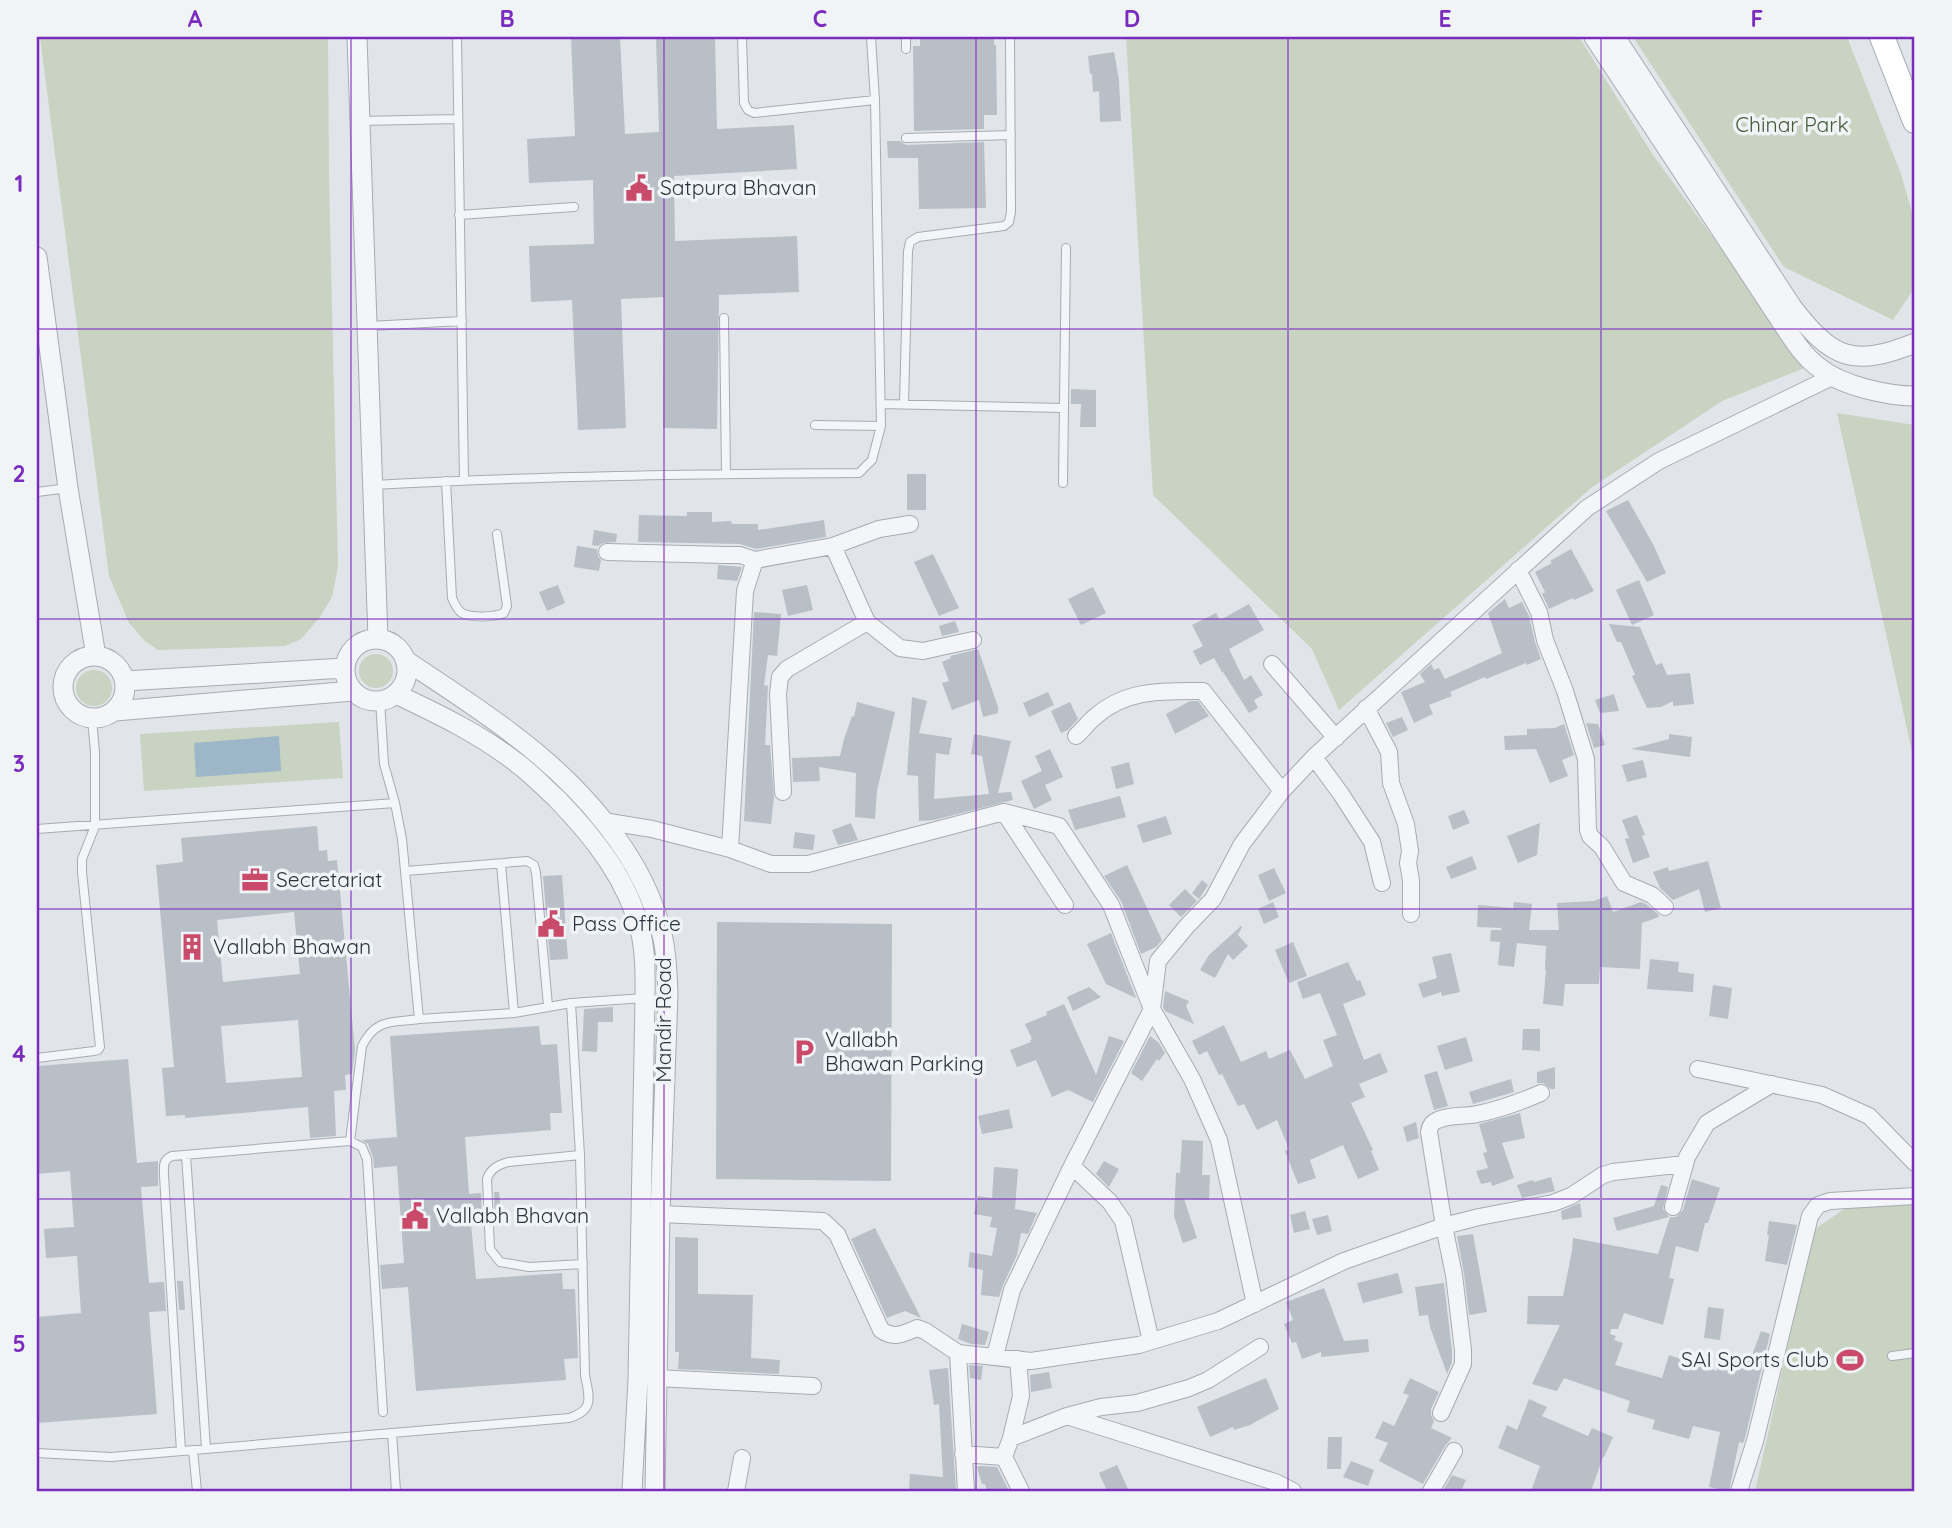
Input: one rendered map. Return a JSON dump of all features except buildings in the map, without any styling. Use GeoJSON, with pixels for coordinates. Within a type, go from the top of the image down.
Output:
{"type":"FeatureCollection","features":[{"type":"Feature","properties":{"kind":"main road"},"geometry":{"type":"LineString","coordinates":[[1882,37],[1915,121]]}},
{"type":"Feature","properties":{"kind":"street"},"geometry":{"type":"LineString","coordinates":[[357,37],[378,639]]}},
{"type":"Feature","properties":{"kind":"street"},"geometry":{"type":"LineString","coordinates":[[1594,37],[1793,340],[1819,369],[1832,377],[1882,393],[1915,396]]}},
{"type":"Feature","properties":{"kind":"street"},"geometry":{"type":"LineString","coordinates":[[1615,37],[1811,332],[1826,345],[1861,357],[1877,356],[1915,343]]}},
{"type":"Feature","properties":{"kind":"street"},"geometry":{"type":"LineString","coordinates":[[37,257],[68,488],[96,656]]}},
{"type":"Feature","properties":{"kind":"street"},"geometry":{"type":"LineString","coordinates":[[995,1356],[1012,1290],[1152,1009],[1158,961],[1186,926],[1213,899],[1242,844],[1283,792],[1314,757],[1366,708],[1587,508],[1659,461],[1832,377]]}},
{"type":"Feature","properties":{"kind":"street"},"geometry":{"type":"LineString","coordinates":[[607,552],[740,555],[755,560],[833,546],[879,529],[910,524]]}},
{"type":"Feature","properties":{"kind":"street"},"geometry":{"type":"LineString","coordinates":[[833,546],[867,622],[900,648],[923,651],[974,640]]}},
{"type":"Feature","properties":{"kind":"street"},"geometry":{"type":"LineString","coordinates":[[730,849],[745,592],[755,560]]}},
{"type":"Feature","properties":{"kind":"street"},"geometry":{"type":"LineString","coordinates":[[1518,570],[1539,612],[1545,640],[1565,691],[1586,759],[1590,836],[1602,847],[1624,883],[1652,895],[1665,907]]}},
{"type":"Feature","properties":{"kind":"street"},"geometry":{"type":"LineString","coordinates":[[783,792],[778,694],[780,677],[787,669],[867,622]]}},
{"type":"Feature","properties":{"kind":"street"},"geometry":{"type":"LineString","coordinates":[[378,639],[390,642],[399,650],[405,660],[407,672],[404,684],[388,697],[374,701],[362,698],[353,691],[345,668],[355,647],[378,639]]}},
{"type":"Feature","properties":{"kind":"street"},"geometry":{"type":"LineString","coordinates":[[115,711],[124,697],[125,681],[115,664],[96,656],[85,658],[68,670],[64,680],[67,701],[73,710],[92,719],[115,711],[353,691]]}},
{"type":"Feature","properties":{"kind":"street","name":"Mandir Road"},"geometry":{"type":"LineString","coordinates":[[405,660],[523,742],[561,776],[618,840],[637,872],[657,918],[665,953],[668,993],[660,1214],[655,1491]]}},
{"type":"Feature","properties":{"kind":"street"},"geometry":{"type":"LineString","coordinates":[[1272,664],[1336,738]]}},
{"type":"Feature","properties":{"kind":"street"},"geometry":{"type":"LineString","coordinates":[[125,681],[345,668]]}},
{"type":"Feature","properties":{"kind":"street"},"geometry":{"type":"LineString","coordinates":[[1076,736],[1096,715],[1129,696],[1155,691],[1203,691],[1283,792]]}},
{"type":"Feature","properties":{"kind":"street","name":"Mandir Road"},"geometry":{"type":"LineString","coordinates":[[388,697],[459,725],[531,774],[575,818],[614,868],[636,917],[644,951],[645,998],[638,1380],[632,1491]]}},
{"type":"Feature","properties":{"kind":"street"},"geometry":{"type":"LineString","coordinates":[[1366,708],[1390,752],[1391,783],[1406,824],[1410,851],[1408,863],[1411,914]]}},
{"type":"Feature","properties":{"kind":"street"},"geometry":{"type":"LineString","coordinates":[[1314,757],[1372,842],[1382,883]]}},
{"type":"Feature","properties":{"kind":"street"},"geometry":{"type":"LineString","coordinates":[[1004,812],[1065,905]]}},
{"type":"Feature","properties":{"kind":"street"},"geometry":{"type":"LineString","coordinates":[[603,821],[652,829],[730,849],[771,864],[808,864],[1004,812],[1059,826],[1111,905],[1152,1009],[1192,1079],[1219,1140],[1255,1304]]}},
{"type":"Feature","properties":{"kind":"street"},"geometry":{"type":"LineString","coordinates":[[1698,1069],[1822,1095],[1868,1116],[1915,1163]]}},
{"type":"Feature","properties":{"kind":"street"},"geometry":{"type":"LineString","coordinates":[[1673,1207],[1685,1164],[1707,1123],[1772,1084]]}},
{"type":"Feature","properties":{"kind":"street"},"geometry":{"type":"LineString","coordinates":[[1441,1413],[1457,1380],[1463,1357],[1454,1275],[1444,1226],[1430,1125],[1445,1117],[1475,1115],[1499,1109],[1541,1093]]}},
{"type":"Feature","properties":{"kind":"street"},"geometry":{"type":"LineString","coordinates":[[660,1214],[824,1221],[837,1234],[881,1330],[889,1335],[899,1336],[917,1328],[957,1353],[1031,1361],[1139,1345],[1218,1321],[1344,1261],[1444,1226],[1552,1203],[1571,1196],[1603,1175],[1613,1172],[1685,1164]]}},
{"type":"Feature","properties":{"kind":"street"},"geometry":{"type":"LineString","coordinates":[[1072,1166],[1110,1202],[1123,1221],[1152,1341]]}},
{"type":"Feature","properties":{"kind":"street"},"geometry":{"type":"LineString","coordinates":[[1739,1491],[1755,1441],[1810,1216],[1818,1205],[1830,1201],[1915,1196]]}},
{"type":"Feature","properties":{"kind":"street"},"geometry":{"type":"LineString","coordinates":[[1011,1438],[1068,1416],[1101,1407],[1137,1403],[1189,1388],[1208,1380],[1260,1347]]}},
{"type":"Feature","properties":{"kind":"street"},"geometry":{"type":"LineString","coordinates":[[957,1353],[966,1491]]}},
{"type":"Feature","properties":{"kind":"street"},"geometry":{"type":"LineString","coordinates":[[1018,1359],[1021,1396],[1004,1457],[1021,1491]]}},
{"type":"Feature","properties":{"kind":"street"},"geometry":{"type":"LineString","coordinates":[[657,1378],[813,1386]]}},
{"type":"Feature","properties":{"kind":"street"},"geometry":{"type":"LineString","coordinates":[[1068,1416],[1275,1482],[1293,1491]]}},
{"type":"Feature","properties":{"kind":"street"},"geometry":{"type":"LineString","coordinates":[[1431,1491],[1454,1451]]}},
{"type":"Feature","properties":{"kind":"street"},"geometry":{"type":"LineString","coordinates":[[963,1454],[1004,1457]]}},
{"type":"Feature","properties":{"kind":"street"},"geometry":{"type":"LineString","coordinates":[[736,1491],[741,1458]]}},
{"type":"Feature","properties":{"kind":"lane"},"geometry":{"type":"LineString","coordinates":[[457,37],[464,480]]}},
{"type":"Feature","properties":{"kind":"lane"},"geometry":{"type":"LineString","coordinates":[[742,37],[744,103],[748,110],[754,113],[875,100]]}},
{"type":"Feature","properties":{"kind":"lane"},"geometry":{"type":"LineString","coordinates":[[371,485],[464,480],[859,472],[872,460],[881,426],[872,37]]}},
{"type":"Feature","properties":{"kind":"lane"},"geometry":{"type":"LineString","coordinates":[[906,37],[906,49]]}},
{"type":"Feature","properties":{"kind":"lane"},"geometry":{"type":"LineString","coordinates":[[904,404],[910,242],[918,237],[1003,226],[1009,222],[1010,37]]}},
{"type":"Feature","properties":{"kind":"lane"},"geometry":{"type":"LineString","coordinates":[[360,121],[458,119]]}},
{"type":"Feature","properties":{"kind":"lane"},"geometry":{"type":"LineString","coordinates":[[906,138],[1011,135]]}},
{"type":"Feature","properties":{"kind":"lane"},"geometry":{"type":"LineString","coordinates":[[459,215],[574,207]]}},
{"type":"Feature","properties":{"kind":"lane"},"geometry":{"type":"LineString","coordinates":[[1063,483],[1066,248]]}},
{"type":"Feature","properties":{"kind":"lane"},"geometry":{"type":"LineString","coordinates":[[724,318],[726,474]]}},
{"type":"Feature","properties":{"kind":"lane"},"geometry":{"type":"LineString","coordinates":[[366,326],[462,321]]}},
{"type":"Feature","properties":{"kind":"lane"},"geometry":{"type":"LineString","coordinates":[[881,404],[1063,408]]}},
{"type":"Feature","properties":{"kind":"lane"},"geometry":{"type":"LineString","coordinates":[[815,425],[881,426]]}},
{"type":"Feature","properties":{"kind":"lane"},"geometry":{"type":"LineString","coordinates":[[446,481],[452,598],[461,612],[467,615],[496,617],[504,613],[507,606],[496,534]]}},
{"type":"Feature","properties":{"kind":"lane"},"geometry":{"type":"LineString","coordinates":[[37,492],[68,488]]}},
{"type":"Feature","properties":{"kind":"lane"},"geometry":{"type":"LineString","coordinates":[[388,697],[384,764],[396,803],[406,871],[419,1019]]}},
{"type":"Feature","properties":{"kind":"lane"},"geometry":{"type":"LineString","coordinates":[[37,1058],[94,1051],[100,1047],[82,872],[82,859],[95,826],[92,719]]}},
{"type":"Feature","properties":{"kind":"lane"},"geometry":{"type":"LineString","coordinates":[[37,829],[396,803]]}},
{"type":"Feature","properties":{"kind":"lane"},"geometry":{"type":"LineString","coordinates":[[406,871],[527,861],[534,864],[537,873],[548,1006]]}},
{"type":"Feature","properties":{"kind":"lane"},"geometry":{"type":"LineString","coordinates":[[501,864],[514,1013]]}},
{"type":"Feature","properties":{"kind":"lane"},"geometry":{"type":"LineString","coordinates":[[350,1141],[362,1046],[368,1034],[378,1025],[419,1019],[514,1013],[571,1003],[645,998]]}},
{"type":"Feature","properties":{"kind":"lane"},"geometry":{"type":"LineString","coordinates":[[37,1453],[111,1457],[569,1418],[582,1413],[587,1408],[589,1397],[571,1003]]}},
{"type":"Feature","properties":{"kind":"lane"},"geometry":{"type":"LineString","coordinates":[[181,1451],[164,1176],[164,1163],[167,1158],[350,1141],[362,1147],[367,1159],[383,1412]]}},
{"type":"Feature","properties":{"kind":"lane"},"geometry":{"type":"LineString","coordinates":[[186,1155],[206,1448]]}},
{"type":"Feature","properties":{"kind":"lane"},"geometry":{"type":"LineString","coordinates":[[580,1155],[508,1162],[495,1167],[487,1179],[490,1249],[500,1262],[529,1268],[583,1264]]}},
{"type":"Feature","properties":{"kind":"lane"},"geometry":{"type":"LineString","coordinates":[[1892,1356],[1915,1353]]}},
{"type":"Feature","properties":{"kind":"lane"},"geometry":{"type":"LineString","coordinates":[[391,1433],[396,1491]]}},
{"type":"Feature","properties":{"kind":"lane"},"geometry":{"type":"LineString","coordinates":[[193,1450],[197,1491]]}},
{"type":"Feature","properties":{"kind":"green space"},"geometry":{"type":"Polygon","coordinates":[[[40,37],[328,37],[338,567],[332,597],[320,617],[301,639],[285,646],[158,650],[145,641],[129,623],[109,576],[40,37]]]}},
{"type":"Feature","properties":{"kind":"green space"},"geometry":{"type":"Polygon","coordinates":[[[1126,37],[1579,37],[1653,155],[1807,367],[1722,401],[1591,488],[1339,710],[1312,649],[1153,495],[1126,37]]]}},
{"type":"Feature","properties":{"kind":"green space","name":"Chinar Park"},"geometry":{"type":"Polygon","coordinates":[[[1633,37],[1847,37],[1901,174],[1915,223],[1915,287],[1893,320],[1784,267],[1633,37]]]}},
{"type":"Feature","properties":{"kind":"green space"},"geometry":{"type":"Polygon","coordinates":[[[1837,413],[1915,425],[1915,765],[1837,413]]]}},
{"type":"Feature","properties":{"kind":"green space"},"geometry":{"type":"Polygon","coordinates":[[[376,654],[388,659],[393,671],[388,683],[376,688],[364,683],[359,671],[364,659],[376,654]]]}},
{"type":"Feature","properties":{"kind":"green space"},"geometry":{"type":"Polygon","coordinates":[[[94,670],[106,676],[112,688],[106,700],[94,706],[82,700],[76,688],[82,676],[94,670]]]}},
{"type":"Feature","properties":{"kind":"green space"},"geometry":{"type":"Polygon","coordinates":[[[339,722],[343,778],[144,791],[140,734],[339,722]]]}},
{"type":"Feature","properties":{"kind":"green space","name":"SAI Sports Club"},"geometry":{"type":"Polygon","coordinates":[[[1915,1200],[1915,1491],[1755,1491],[1814,1230],[1847,1207],[1915,1200]]]}},
{"type":"Feature","properties":{"kind":"water"},"geometry":{"type":"Polygon","coordinates":[[[279,736],[281,771],[196,777],[194,743],[279,736]]]}},
{"type":"Feature","properties":{"kind":"place","name":"Satpura Bhavan"},"geometry":{"type":"Point","coordinates":[639,188]}},
{"type":"Feature","properties":{"kind":"place","name":"Secretariat"},"geometry":{"type":"Point","coordinates":[255,880]}},
{"type":"Feature","properties":{"kind":"place","name":"Pass Office"},"geometry":{"type":"Point","coordinates":[551,924]}},
{"type":"Feature","properties":{"kind":"place","name":"Vallabh Bhawan"},"geometry":{"type":"Point","coordinates":[192,947]}},
{"type":"Feature","properties":{"kind":"place","name":"Vallabh Bhawan Parking"},"geometry":{"type":"Point","coordinates":[804,1052]}},
{"type":"Feature","properties":{"kind":"place","name":"Vallabh Bhavan"},"geometry":{"type":"Point","coordinates":[415,1216]}},
{"type":"Feature","properties":{"kind":"place","name":"SAI Sports Club"},"geometry":{"type":"Point","coordinates":[1850,1360]}}]}
